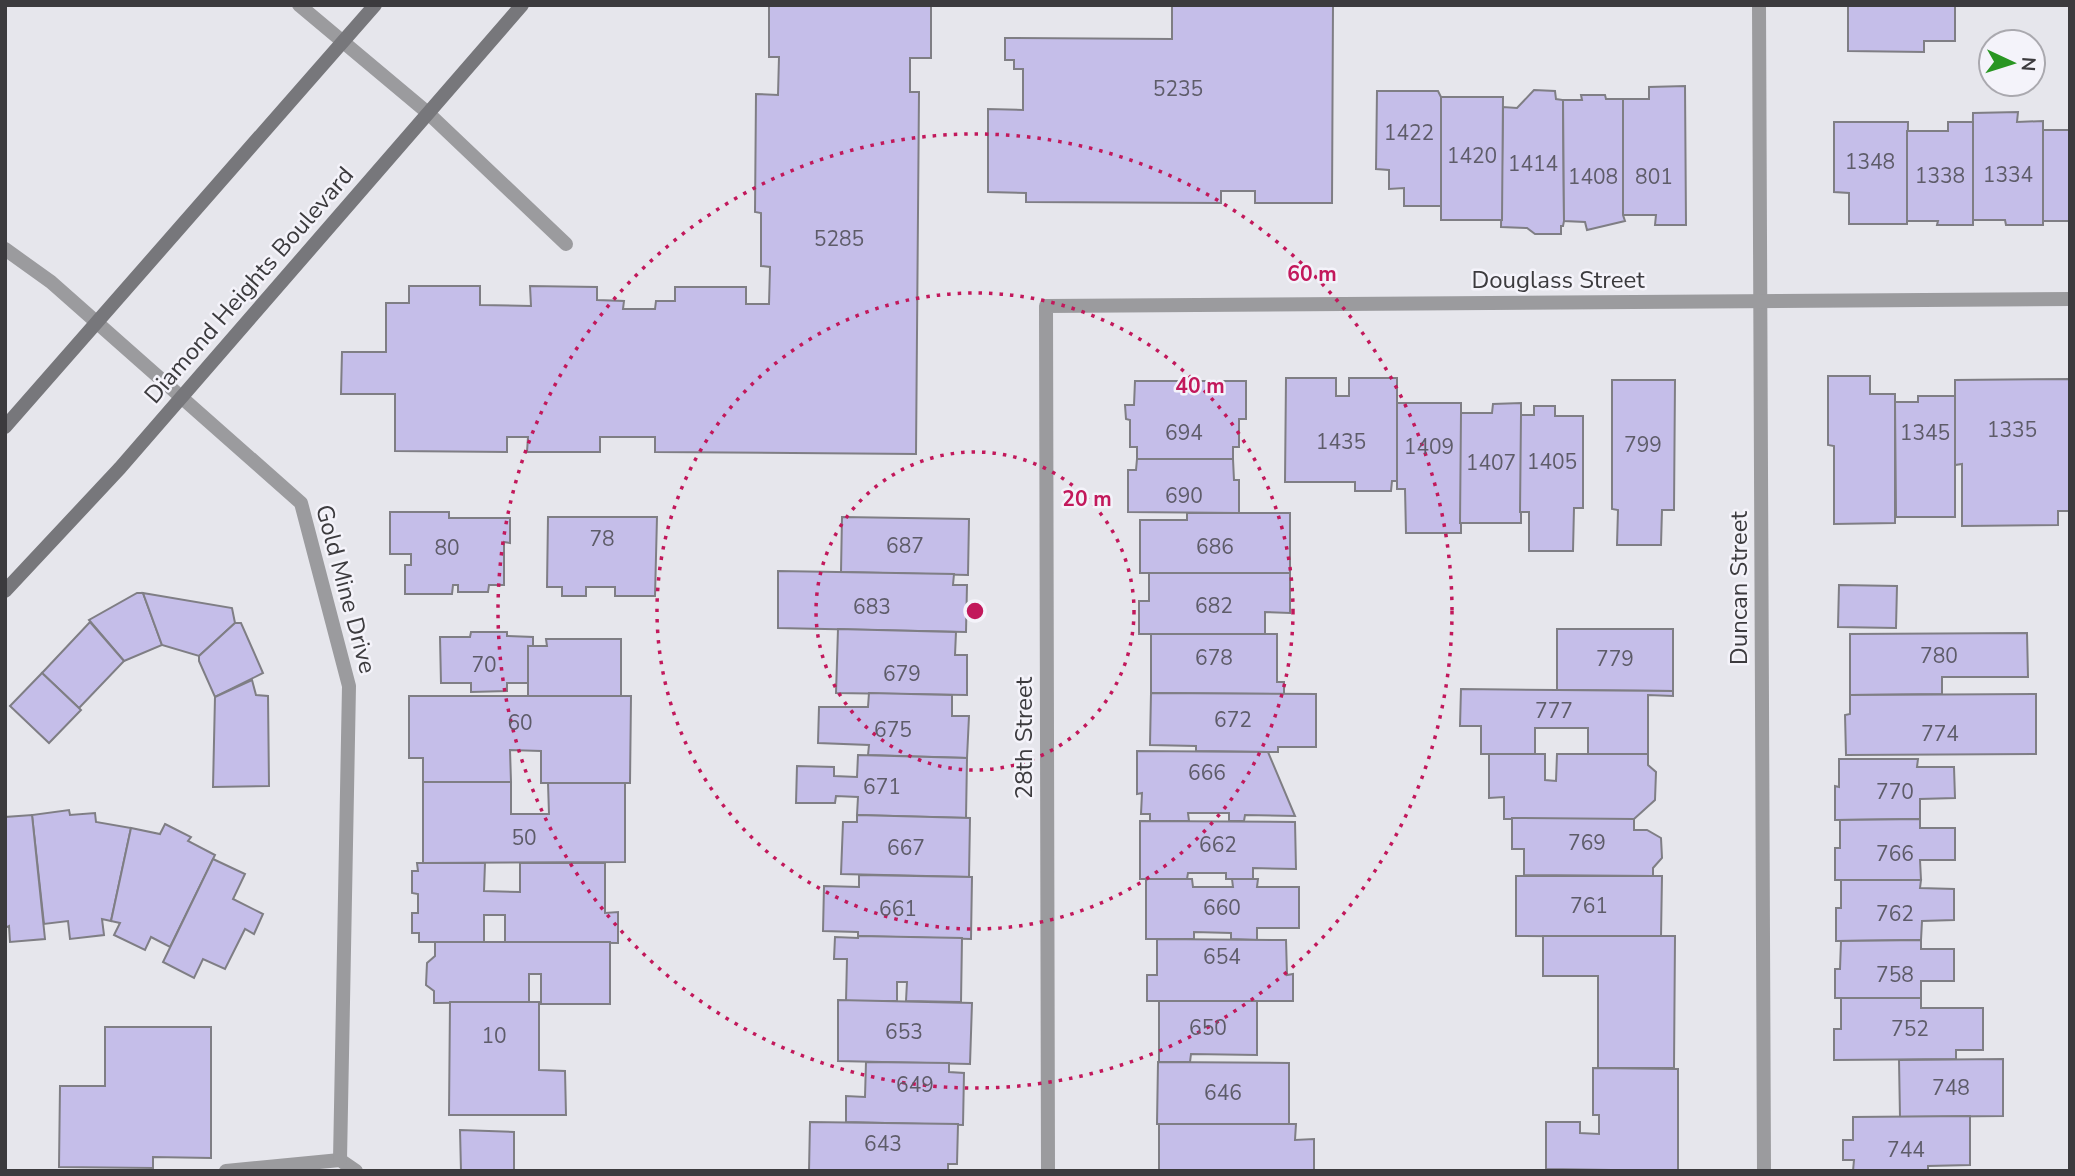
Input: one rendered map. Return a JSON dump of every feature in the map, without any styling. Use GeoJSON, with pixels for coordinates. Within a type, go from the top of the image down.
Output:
{"type":"FeatureCollection","features":[{"type":"Feature","properties":{"kind":"main road"},"geometry":{"type":"LineString","coordinates":[[5,428],[375,5]]}},
{"type":"Feature","properties":{"kind":"main road","name":"Diamond Heights Boulevard"},"geometry":{"type":"LineString","coordinates":[[5,591],[120,468],[522,5]]}},
{"type":"Feature","properties":{"kind":"street"},"geometry":{"type":"LineString","coordinates":[[299,5],[428,113],[566,244]]}},
{"type":"Feature","properties":{"kind":"street","name":"Duncan Street"},"geometry":{"type":"LineString","coordinates":[[1759,5],[1764,1171]]}},
{"type":"Feature","properties":{"kind":"street","name":"Gold Mine Drive"},"geometry":{"type":"LineString","coordinates":[[5,249],[51,282],[301,503],[349,686],[340,1160]]}},
{"type":"Feature","properties":{"kind":"street","name":"Douglass Street"},"geometry":{"type":"LineString","coordinates":[[1046,306],[2070,299]]}},
{"type":"Feature","properties":{"kind":"street","name":"28th Street"},"geometry":{"type":"LineString","coordinates":[[1046,306],[1048,1171]]}},
{"type":"Feature","properties":{"kind":"street"},"geometry":{"type":"LineString","coordinates":[[226,1171],[340,1160],[356,1171]]}},
{"type":"Feature","properties":{"kind":"building"},"geometry":{"type":"Polygon","coordinates":[[[769,5],[931,5],[931,58],[910,58],[910,92],[919,92],[916,454],[655,452],[655,437],[600,437],[600,452],[527,452],[528,437],[507,437],[507,452],[395,451],[395,394],[341,394],[342,352],[386,352],[386,303],[409,303],[409,286],[480,286],[480,305],[531,306],[530,286],[597,287],[597,300],[624,301],[623,309],[655,309],[656,301],[675,301],[675,287],[746,287],[746,304],[769,304],[770,267],[761,266],[761,213],[755,212],[756,94],[778,95],[779,57],[769,57],[769,5]]]}},
{"type":"Feature","properties":{"kind":"building"},"geometry":{"type":"Polygon","coordinates":[[[1172,5],[1333,5],[1332,203],[1255,203],[1255,191],[1221,191],[1221,203],[1026,202],[1026,193],[988,192],[988,109],[1023,110],[1023,69],[1014,69],[1014,60],[1005,60],[1005,38],[1172,39],[1172,5]]]}},
{"type":"Feature","properties":{"kind":"building"},"geometry":{"type":"Polygon","coordinates":[[[1848,5],[1955,5],[1955,41],[1924,41],[1924,52],[1848,51],[1848,5]]]}},
{"type":"Feature","properties":{"kind":"building"},"geometry":{"type":"Polygon","coordinates":[[[1685,86],[1686,225],[1655,225],[1656,215],[1623,215],[1623,99],[1649,99],[1649,87],[1685,86]]]}},
{"type":"Feature","properties":{"kind":"building"},"geometry":{"type":"Polygon","coordinates":[[[1534,90],[1555,91],[1556,99],[1563,100],[1564,221],[1561,234],[1535,234],[1527,228],[1501,227],[1503,107],[1517,108],[1534,90]]]}},
{"type":"Feature","properties":{"kind":"building"},"geometry":{"type":"Polygon","coordinates":[[[1377,91],[1438,91],[1441,97],[1441,206],[1404,206],[1404,188],[1389,189],[1389,170],[1376,169],[1377,91]]]}},
{"type":"Feature","properties":{"kind":"building"},"geometry":{"type":"Polygon","coordinates":[[[1581,95],[1605,95],[1606,99],[1623,99],[1625,221],[1587,230],[1585,222],[1564,221],[1563,100],[1582,100],[1581,95]]]}},
{"type":"Feature","properties":{"kind":"building"},"geometry":{"type":"Polygon","coordinates":[[[1441,97],[1503,97],[1502,220],[1441,220],[1441,97]]]}},
{"type":"Feature","properties":{"kind":"building"},"geometry":{"type":"Polygon","coordinates":[[[2018,112],[2017,122],[2043,121],[2043,225],[2006,225],[2005,220],[1972,220],[1973,113],[2018,112]]]}},
{"type":"Feature","properties":{"kind":"building"},"geometry":{"type":"Polygon","coordinates":[[[1834,122],[1908,122],[1907,224],[1849,224],[1849,193],[1834,192],[1834,122]]]}},
{"type":"Feature","properties":{"kind":"building"},"geometry":{"type":"Polygon","coordinates":[[[1948,122],[1973,122],[1973,225],[1937,225],[1938,221],[1907,221],[1907,131],[1948,131],[1948,122]]]}},
{"type":"Feature","properties":{"kind":"building"},"geometry":{"type":"Polygon","coordinates":[[[2043,130],[2070,130],[2070,221],[2043,221],[2043,130]]]}},
{"type":"Feature","properties":{"kind":"building"},"geometry":{"type":"Polygon","coordinates":[[[1828,376],[1870,376],[1870,394],[1895,394],[1895,523],[1834,524],[1834,446],[1828,445],[1828,376]]]}},
{"type":"Feature","properties":{"kind":"building"},"geometry":{"type":"Polygon","coordinates":[[[1286,378],[1336,378],[1336,396],[1349,396],[1349,378],[1397,378],[1397,481],[1392,481],[1391,491],[1355,491],[1355,482],[1285,482],[1286,378]]]}},
{"type":"Feature","properties":{"kind":"building"},"geometry":{"type":"Polygon","coordinates":[[[2070,379],[2070,511],[2058,511],[2058,525],[1962,526],[1962,464],[1955,465],[1955,380],[2070,379]]]}},
{"type":"Feature","properties":{"kind":"building"},"geometry":{"type":"Polygon","coordinates":[[[1612,380],[1675,380],[1674,510],[1662,510],[1661,545],[1617,545],[1618,510],[1612,509],[1612,380]]]}},
{"type":"Feature","properties":{"kind":"building"},"geometry":{"type":"Polygon","coordinates":[[[1135,381],[1246,381],[1246,419],[1239,419],[1239,447],[1233,447],[1233,459],[1137,459],[1137,447],[1130,447],[1130,420],[1126,419],[1125,405],[1134,405],[1135,381]]]}},
{"type":"Feature","properties":{"kind":"building"},"geometry":{"type":"Polygon","coordinates":[[[1918,396],[1955,396],[1955,517],[1896,517],[1895,402],[1918,402],[1918,396]]]}},
{"type":"Feature","properties":{"kind":"building"},"geometry":{"type":"Polygon","coordinates":[[[1397,403],[1461,403],[1461,533],[1406,533],[1405,489],[1397,489],[1397,403]]]}},
{"type":"Feature","properties":{"kind":"building"},"geometry":{"type":"Polygon","coordinates":[[[1521,403],[1521,523],[1460,523],[1461,413],[1492,413],[1493,404],[1521,403]]]}},
{"type":"Feature","properties":{"kind":"building"},"geometry":{"type":"Polygon","coordinates":[[[1534,406],[1555,406],[1555,416],[1583,416],[1583,508],[1574,508],[1573,551],[1529,551],[1529,512],[1520,512],[1521,415],[1534,415],[1534,406]]]}},
{"type":"Feature","properties":{"kind":"building"},"geometry":{"type":"Polygon","coordinates":[[[1137,459],[1233,459],[1234,480],[1239,480],[1239,513],[1128,512],[1128,470],[1136,470],[1137,459]]]}},
{"type":"Feature","properties":{"kind":"building"},"geometry":{"type":"Polygon","coordinates":[[[390,512],[449,512],[449,518],[510,518],[510,543],[504,542],[504,585],[489,585],[488,592],[458,592],[458,585],[453,585],[452,594],[405,594],[405,565],[411,565],[411,554],[390,554],[390,512]]]}},
{"type":"Feature","properties":{"kind":"building"},"geometry":{"type":"Polygon","coordinates":[[[1187,513],[1290,513],[1290,573],[1140,573],[1140,520],[1187,520],[1187,513]]]}},
{"type":"Feature","properties":{"kind":"building"},"geometry":{"type":"Polygon","coordinates":[[[548,517],[657,517],[655,596],[615,596],[615,587],[586,587],[586,596],[562,596],[562,587],[547,587],[548,517]]]}},
{"type":"Feature","properties":{"kind":"building"},"geometry":{"type":"Polygon","coordinates":[[[842,517],[969,519],[968,575],[841,572],[842,517]]]}},
{"type":"Feature","properties":{"kind":"building"},"geometry":{"type":"Polygon","coordinates":[[[778,571],[954,574],[953,585],[967,585],[966,632],[778,628],[778,571]]]}},
{"type":"Feature","properties":{"kind":"building"},"geometry":{"type":"Polygon","coordinates":[[[1149,573],[1290,573],[1290,613],[1265,612],[1265,634],[1139,634],[1139,601],[1149,601],[1149,573]]]}},
{"type":"Feature","properties":{"kind":"building"},"geometry":{"type":"Polygon","coordinates":[[[1839,585],[1897,586],[1896,628],[1838,627],[1839,585]]]}},
{"type":"Feature","properties":{"kind":"building"},"geometry":{"type":"Polygon","coordinates":[[[137,593],[143,593],[162,645],[124,661],[89,620],[137,593]]]}},
{"type":"Feature","properties":{"kind":"building"},"geometry":{"type":"Polygon","coordinates":[[[143,593],[232,608],[235,623],[199,656],[162,645],[143,593]]]}},
{"type":"Feature","properties":{"kind":"building"},"geometry":{"type":"Polygon","coordinates":[[[90,622],[124,661],[79,708],[42,673],[90,622]]]}},
{"type":"Feature","properties":{"kind":"building"},"geometry":{"type":"Polygon","coordinates":[[[235,623],[241,623],[263,673],[215,697],[199,656],[235,623]]]}},
{"type":"Feature","properties":{"kind":"building"},"geometry":{"type":"Polygon","coordinates":[[[838,629],[956,632],[955,655],[967,655],[967,695],[836,693],[838,629]]]}},
{"type":"Feature","properties":{"kind":"building"},"geometry":{"type":"Polygon","coordinates":[[[1557,629],[1673,629],[1673,691],[1557,690],[1557,629]]]}},
{"type":"Feature","properties":{"kind":"building"},"geometry":{"type":"Polygon","coordinates":[[[471,632],[507,632],[507,636],[533,637],[533,647],[528,646],[528,683],[507,683],[507,691],[471,692],[471,683],[441,683],[440,637],[470,637],[471,632]]]}},
{"type":"Feature","properties":{"kind":"building"},"geometry":{"type":"Polygon","coordinates":[[[2027,633],[2028,677],[1942,677],[1942,694],[1850,695],[1850,634],[2027,633]]]}},
{"type":"Feature","properties":{"kind":"building"},"geometry":{"type":"Polygon","coordinates":[[[1151,634],[1277,634],[1277,682],[1284,682],[1284,694],[1151,693],[1151,634]]]}},
{"type":"Feature","properties":{"kind":"building"},"geometry":{"type":"Polygon","coordinates":[[[546,639],[621,639],[621,696],[528,696],[528,646],[547,646],[546,639]]]}},
{"type":"Feature","properties":{"kind":"building"},"geometry":{"type":"Polygon","coordinates":[[[42,673],[81,710],[49,743],[10,706],[42,673]]]}},
{"type":"Feature","properties":{"kind":"building"},"geometry":{"type":"Polygon","coordinates":[[[252,680],[256,695],[268,696],[269,786],[213,787],[215,697],[252,680]]]}},
{"type":"Feature","properties":{"kind":"building"},"geometry":{"type":"Polygon","coordinates":[[[1461,689],[1673,691],[1673,696],[1648,695],[1648,754],[1588,754],[1588,728],[1535,728],[1535,754],[1481,754],[1481,726],[1460,726],[1461,689]]]}},
{"type":"Feature","properties":{"kind":"building"},"geometry":{"type":"Polygon","coordinates":[[[869,693],[952,695],[952,716],[969,716],[967,758],[868,755],[869,745],[818,743],[819,707],[868,707],[869,693]]]}},
{"type":"Feature","properties":{"kind":"building"},"geometry":{"type":"Polygon","coordinates":[[[1151,693],[1316,694],[1316,747],[1278,747],[1278,752],[1268,752],[1196,751],[1196,746],[1150,745],[1151,693]]]}},
{"type":"Feature","properties":{"kind":"building"},"geometry":{"type":"Polygon","coordinates":[[[2036,694],[2036,754],[1846,755],[1845,715],[1850,714],[1850,695],[2036,694]]]}},
{"type":"Feature","properties":{"kind":"building"},"geometry":{"type":"Polygon","coordinates":[[[409,696],[631,696],[630,783],[541,783],[541,751],[510,750],[511,782],[423,782],[423,758],[409,758],[409,696]]]}},
{"type":"Feature","properties":{"kind":"building"},"geometry":{"type":"Polygon","coordinates":[[[1137,751],[1268,752],[1295,816],[1245,815],[1244,821],[1229,821],[1229,813],[1188,813],[1189,821],[1150,821],[1150,814],[1141,814],[1142,793],[1137,794],[1137,751]]]}},
{"type":"Feature","properties":{"kind":"building"},"geometry":{"type":"Polygon","coordinates":[[[1489,754],[1545,754],[1545,780],[1556,781],[1557,754],[1648,754],[1648,765],[1656,772],[1655,800],[1634,819],[1504,819],[1504,797],[1489,798],[1489,754]]]}},
{"type":"Feature","properties":{"kind":"building"},"geometry":{"type":"Polygon","coordinates":[[[858,755],[967,758],[966,818],[857,815],[858,797],[836,796],[835,803],[796,803],[797,766],[834,767],[834,776],[857,777],[858,755]]]}},
{"type":"Feature","properties":{"kind":"building"},"geometry":{"type":"Polygon","coordinates":[[[1839,759],[1918,759],[1917,767],[1954,767],[1955,798],[1920,799],[1920,819],[1835,820],[1835,786],[1839,787],[1839,759]]]}},
{"type":"Feature","properties":{"kind":"building"},"geometry":{"type":"Polygon","coordinates":[[[423,782],[511,782],[511,814],[549,814],[548,783],[625,783],[625,862],[423,863],[423,782]]]}},
{"type":"Feature","properties":{"kind":"building"},"geometry":{"type":"Polygon","coordinates":[[[69,810],[70,815],[95,813],[96,822],[131,828],[111,921],[102,919],[104,935],[70,939],[68,921],[44,924],[32,815],[69,810]]]}},
{"type":"Feature","properties":{"kind":"building"},"geometry":{"type":"Polygon","coordinates":[[[32,815],[45,939],[10,942],[9,926],[5,928],[5,817],[32,815]]]}},
{"type":"Feature","properties":{"kind":"building"},"geometry":{"type":"Polygon","coordinates":[[[857,815],[970,818],[969,877],[841,874],[843,822],[857,822],[857,815]]]}},
{"type":"Feature","properties":{"kind":"building"},"geometry":{"type":"Polygon","coordinates":[[[1512,818],[1634,819],[1634,830],[1647,830],[1661,838],[1662,858],[1653,868],[1653,876],[1524,875],[1524,849],[1512,849],[1512,818]]]}},
{"type":"Feature","properties":{"kind":"building"},"geometry":{"type":"Polygon","coordinates":[[[1920,819],[1920,828],[1955,828],[1955,860],[1920,860],[1921,880],[1835,880],[1835,848],[1840,848],[1840,820],[1920,819]]]}},
{"type":"Feature","properties":{"kind":"building"},"geometry":{"type":"Polygon","coordinates":[[[1140,821],[1295,822],[1296,869],[1253,868],[1253,879],[1226,879],[1226,873],[1188,873],[1187,879],[1140,879],[1140,821]]]}},
{"type":"Feature","properties":{"kind":"building"},"geometry":{"type":"Polygon","coordinates":[[[165,824],[191,837],[188,841],[215,855],[170,947],[151,937],[145,950],[114,935],[120,923],[111,921],[131,828],[160,834],[165,824]]]}},
{"type":"Feature","properties":{"kind":"building"},"geometry":{"type":"Polygon","coordinates":[[[213,859],[245,874],[233,899],[263,914],[254,934],[245,929],[225,969],[203,959],[194,978],[163,962],[213,859]]]}},
{"type":"Feature","properties":{"kind":"building"},"geometry":{"type":"Polygon","coordinates":[[[417,863],[485,863],[484,891],[520,892],[520,863],[605,863],[605,913],[618,912],[618,943],[505,942],[505,915],[484,915],[484,942],[419,942],[419,933],[412,933],[412,913],[418,913],[418,894],[412,893],[412,871],[418,871],[417,863]]]}},
{"type":"Feature","properties":{"kind":"building"},"geometry":{"type":"Polygon","coordinates":[[[859,875],[972,877],[971,939],[858,936],[858,932],[823,931],[824,886],[859,887],[859,875]]]}},
{"type":"Feature","properties":{"kind":"building"},"geometry":{"type":"Polygon","coordinates":[[[1516,876],[1662,876],[1661,937],[1516,936],[1516,876]]]}},
{"type":"Feature","properties":{"kind":"building"},"geometry":{"type":"Polygon","coordinates":[[[1146,879],[1192,879],[1193,887],[1233,887],[1232,879],[1258,879],[1257,887],[1299,887],[1299,928],[1257,928],[1257,940],[1231,939],[1231,933],[1194,932],[1194,939],[1146,939],[1146,879]]]}},
{"type":"Feature","properties":{"kind":"building"},"geometry":{"type":"Polygon","coordinates":[[[1841,880],[1921,880],[1920,888],[1954,889],[1954,920],[1922,921],[1921,940],[1836,941],[1836,908],[1841,908],[1841,880]]]}},
{"type":"Feature","properties":{"kind":"building"},"geometry":{"type":"Polygon","coordinates":[[[1543,936],[1675,936],[1674,1068],[1598,1068],[1598,976],[1543,976],[1543,936]]]}},
{"type":"Feature","properties":{"kind":"building"},"geometry":{"type":"Polygon","coordinates":[[[835,937],[962,938],[961,1002],[906,1001],[907,982],[897,982],[897,1001],[846,1001],[847,959],[834,959],[835,937]]]}},
{"type":"Feature","properties":{"kind":"building"},"geometry":{"type":"Polygon","coordinates":[[[1157,939],[1286,940],[1287,975],[1293,974],[1293,1001],[1147,1001],[1147,975],[1157,975],[1157,939]]]}},
{"type":"Feature","properties":{"kind":"building"},"geometry":{"type":"Polygon","coordinates":[[[1921,940],[1921,949],[1954,949],[1954,981],[1921,981],[1921,998],[1835,998],[1835,969],[1840,969],[1841,941],[1921,940]]]}},
{"type":"Feature","properties":{"kind":"building"},"geometry":{"type":"Polygon","coordinates":[[[435,942],[610,942],[610,1004],[541,1004],[541,974],[529,974],[529,1002],[434,1003],[434,991],[426,985],[427,963],[435,956],[435,942]]]}},
{"type":"Feature","properties":{"kind":"building"},"geometry":{"type":"Polygon","coordinates":[[[1841,998],[1921,998],[1921,1008],[1983,1008],[1983,1050],[1956,1050],[1956,1059],[1834,1060],[1834,1029],[1841,1029],[1841,998]]]}},
{"type":"Feature","properties":{"kind":"building"},"geometry":{"type":"Polygon","coordinates":[[[838,1000],[972,1003],[970,1064],[838,1061],[838,1000]]]}},
{"type":"Feature","properties":{"kind":"building"},"geometry":{"type":"Polygon","coordinates":[[[1159,1001],[1257,1001],[1257,1055],[1191,1054],[1190,1062],[1159,1062],[1159,1001]]]}},
{"type":"Feature","properties":{"kind":"building"},"geometry":{"type":"Polygon","coordinates":[[[450,1002],[539,1002],[539,1070],[565,1071],[566,1115],[449,1115],[450,1002]]]}},
{"type":"Feature","properties":{"kind":"building"},"geometry":{"type":"Polygon","coordinates":[[[105,1027],[211,1027],[211,1158],[153,1157],[153,1168],[59,1167],[60,1086],[105,1086],[105,1027]]]}},
{"type":"Feature","properties":{"kind":"building"},"geometry":{"type":"Polygon","coordinates":[[[2003,1059],[2003,1116],[1900,1117],[1899,1060],[2003,1059]]]}},
{"type":"Feature","properties":{"kind":"building"},"geometry":{"type":"Polygon","coordinates":[[[866,1062],[949,1063],[949,1072],[964,1073],[963,1125],[846,1122],[846,1096],[865,1097],[866,1062]]]}},
{"type":"Feature","properties":{"kind":"building"},"geometry":{"type":"Polygon","coordinates":[[[1158,1062],[1289,1063],[1289,1124],[1157,1124],[1158,1062]]]}},
{"type":"Feature","properties":{"kind":"building"},"geometry":{"type":"Polygon","coordinates":[[[1593,1068],[1678,1069],[1678,1171],[1546,1169],[1546,1122],[1580,1122],[1580,1133],[1599,1134],[1599,1115],[1593,1115],[1593,1068]]]}},
{"type":"Feature","properties":{"kind":"building"},"geometry":{"type":"Polygon","coordinates":[[[1970,1116],[1970,1165],[1928,1166],[1928,1171],[1853,1171],[1854,1160],[1843,1160],[1843,1140],[1853,1140],[1853,1117],[1970,1116]]]}},
{"type":"Feature","properties":{"kind":"building"},"geometry":{"type":"Polygon","coordinates":[[[810,1122],[958,1124],[957,1164],[948,1164],[948,1171],[809,1171],[810,1122]]]}},
{"type":"Feature","properties":{"kind":"building"},"geometry":{"type":"Polygon","coordinates":[[[1159,1124],[1296,1124],[1295,1140],[1314,1139],[1314,1171],[1159,1171],[1159,1124]]]}},
{"type":"Feature","properties":{"kind":"building"},"geometry":{"type":"Polygon","coordinates":[[[460,1130],[514,1132],[514,1171],[461,1171],[460,1130]]]}}]}
